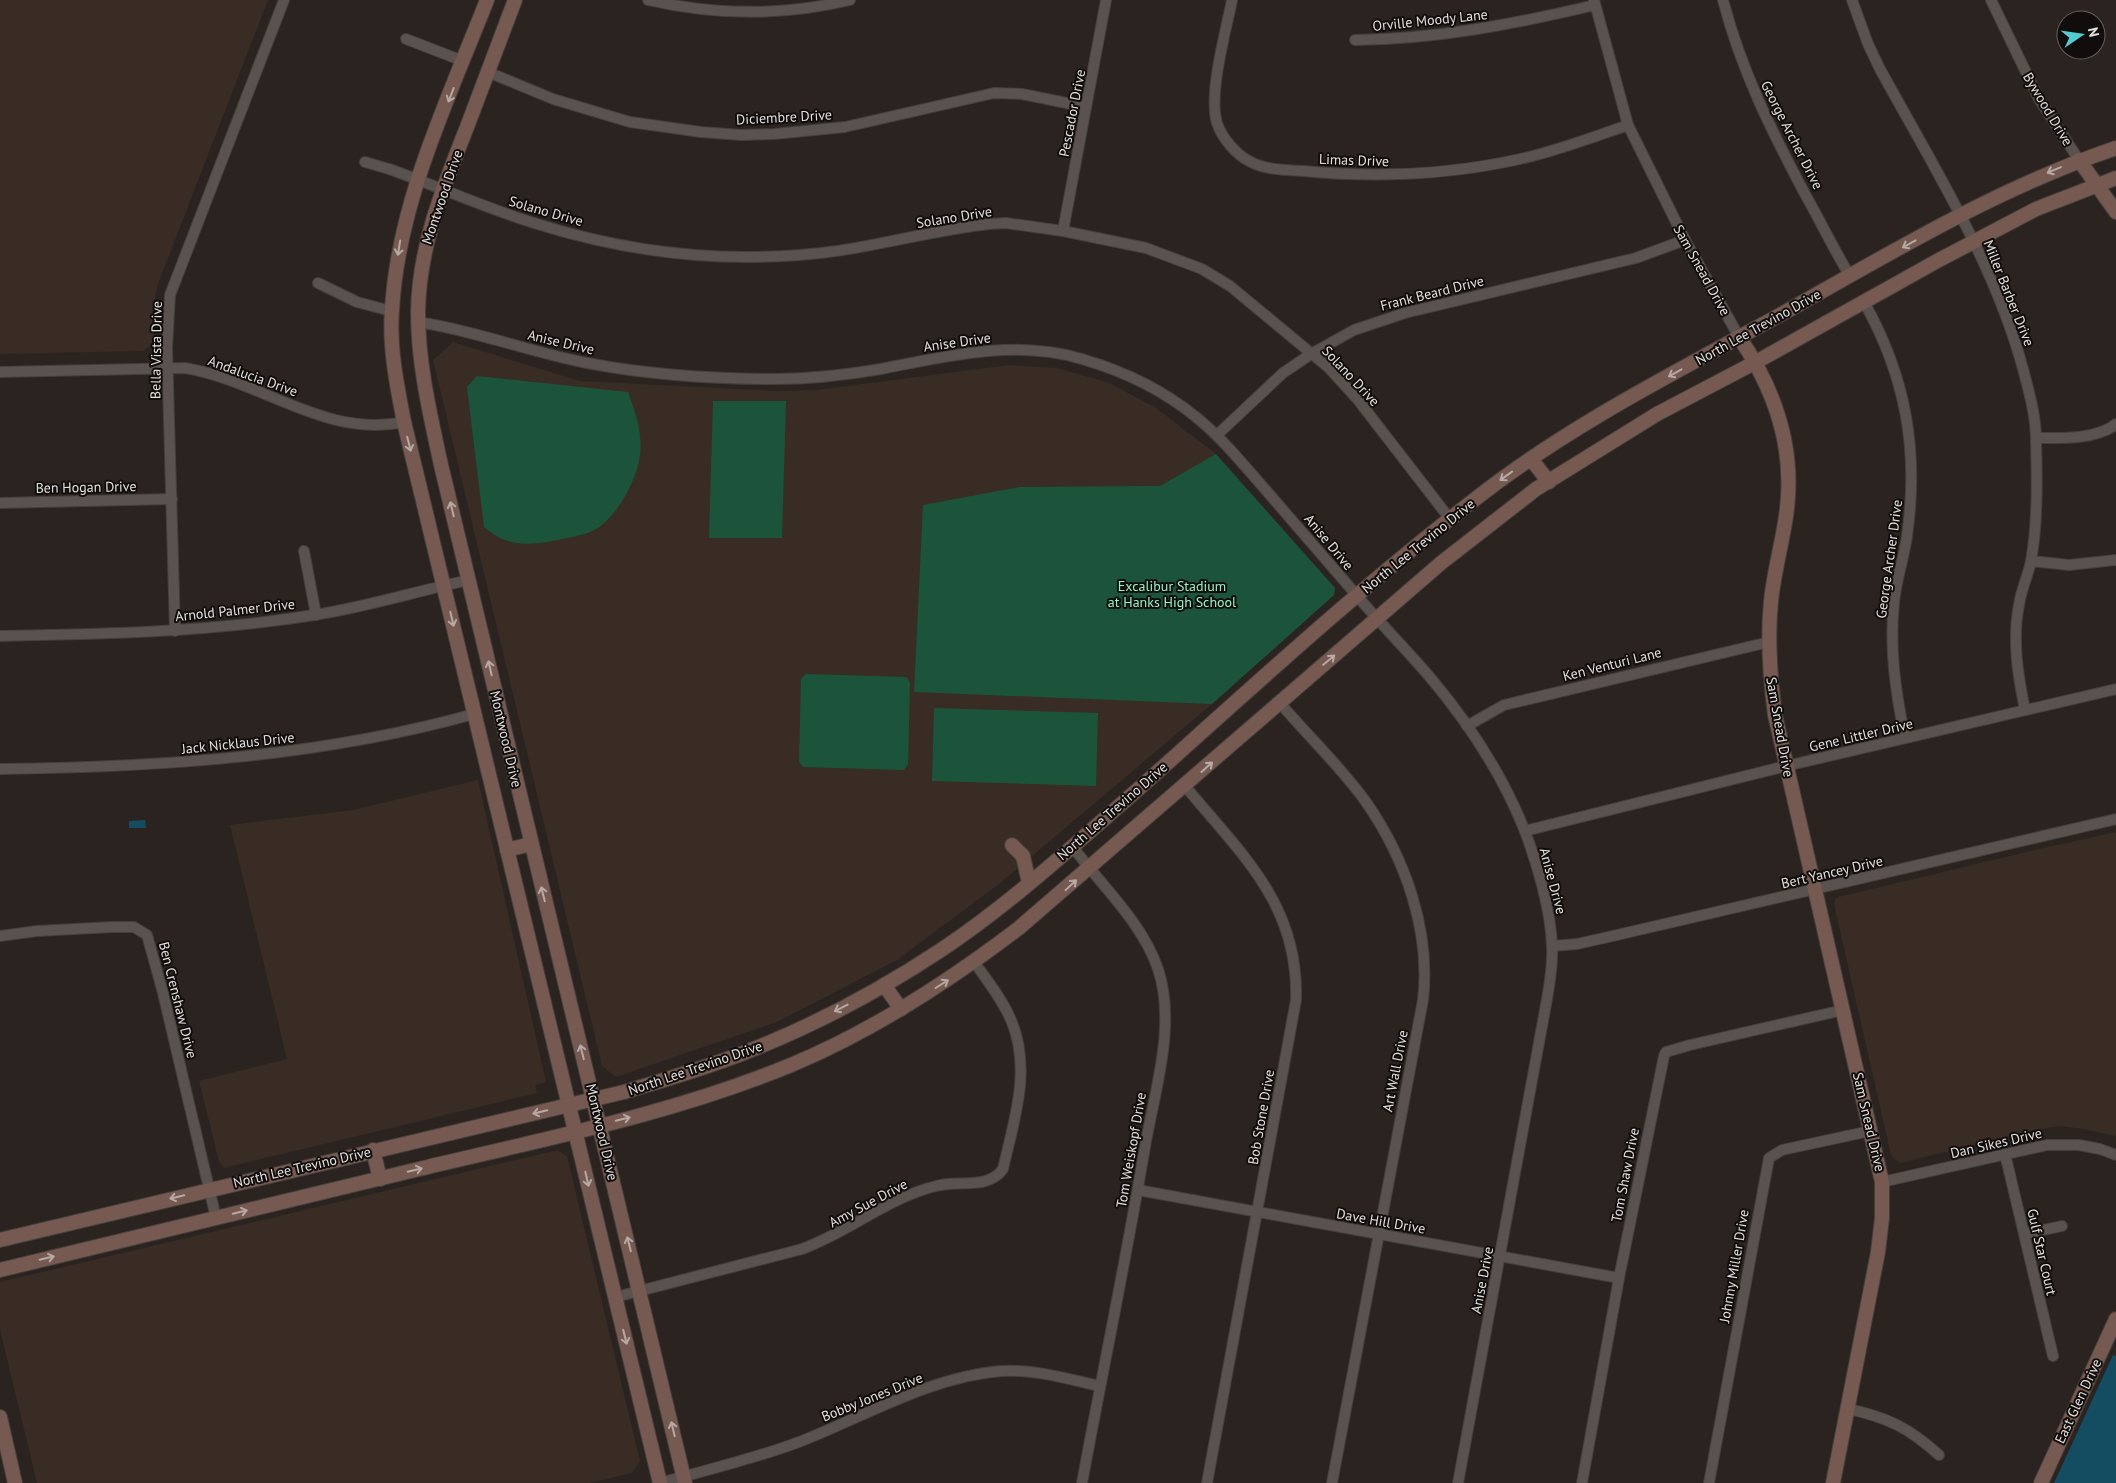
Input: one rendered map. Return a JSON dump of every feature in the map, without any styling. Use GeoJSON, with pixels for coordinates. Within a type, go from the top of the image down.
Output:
{"type":"FeatureCollection","features":[{"type":"Feature","properties":{"kind":"main road","name":"Montwood Drive"},"geometry":{"type":"LineString","coordinates":[[487,0],[418,179],[402,236],[392,311],[392,340],[404,422],[660,1483]]}},
{"type":"Feature","properties":{"kind":"main road","name":"Montwood Drive"},"geometry":{"type":"LineString","coordinates":[[515,0],[442,189],[424,250],[420,275],[420,350],[426,393],[469,580],[684,1480]]}},
{"type":"Feature","properties":{"kind":"main road","name":"North Lee Trevino Drive"},"geometry":{"type":"LineString","coordinates":[[0,1240],[594,1099],[711,1066],[795,1032],[884,985],[973,928],[1072,846],[1357,596],[1450,519],[1531,458],[1637,393],[1959,216],[2053,170],[2116,148]]}},
{"type":"Feature","properties":{"kind":"main road","name":"Bywood Drive"},"geometry":{"type":"LineString","coordinates":[[2079,160],[2116,212]]}},
{"type":"Feature","properties":{"kind":"main road","name":"North Lee Trevino Drive"},"geometry":{"type":"LineString","coordinates":[[0,1270],[690,1102],[752,1080],[840,1043],[901,1009],[974,962],[1032,918],[1470,538],[1536,489],[1657,414],[1756,362],[1974,241],[2036,209],[2116,178]]}},
{"type":"Feature","properties":{"kind":"main road","name":"Sam Snead Drive"},"geometry":{"type":"LineString","coordinates":[[1739,337],[1756,362],[1778,412],[1788,457],[1788,496],[1774,572],[1769,669],[1775,715],[1786,766],[1882,1182],[1882,1218],[1878,1252],[1833,1483]]}},
{"type":"Feature","properties":{"kind":"main road"},"geometry":{"type":"LineString","coordinates":[[1531,458],[1549,482]]}},
{"type":"Feature","properties":{"kind":"main road"},"geometry":{"type":"LineString","coordinates":[[507,850],[531,844]]}},
{"type":"Feature","properties":{"kind":"main road"},"geometry":{"type":"LineString","coordinates":[[1012,845],[1023,856],[1029,883]]}},
{"type":"Feature","properties":{"kind":"main road"},"geometry":{"type":"LineString","coordinates":[[884,985],[901,1009]]}},
{"type":"Feature","properties":{"kind":"main road"},"geometry":{"type":"LineString","coordinates":[[373,1150],[380,1179]]}},
{"type":"Feature","properties":{"kind":"main road","name":"East Glen Drive"},"geometry":{"type":"LineString","coordinates":[[2041,1483],[2116,1320]]}},
{"type":"Feature","properties":{"kind":"main road"},"geometry":{"type":"LineString","coordinates":[[0,1417],[15,1483]]}},
{"type":"Feature","properties":{"kind":"street","name":"Bella Vista Drive"},"geometry":{"type":"LineString","coordinates":[[175,630],[168,368],[168,318],[174,280],[284,0]]}},
{"type":"Feature","properties":{"kind":"street"},"geometry":{"type":"LineString","coordinates":[[648,0],[702,9],[736,12],[807,8],[850,0]]}},
{"type":"Feature","properties":{"kind":"street","name":"Pescador Drive"},"geometry":{"type":"LineString","coordinates":[[1063,231],[1106,0]]}},
{"type":"Feature","properties":{"kind":"street","name":"Limas Drive"},"geometry":{"type":"LineString","coordinates":[[1232,0],[1214,105],[1218,124],[1226,139],[1239,154],[1252,163],[1336,174],[1374,176],[1438,173],[1521,159],[1628,125]]}},
{"type":"Feature","properties":{"kind":"street","name":"George Archer Drive"},"geometry":{"type":"LineString","coordinates":[[1723,0],[1742,64],[1762,110],[1850,276]]}},
{"type":"Feature","properties":{"kind":"street","name":"Miller Barber Drive"},"geometry":{"type":"LineString","coordinates":[[1852,0],[1868,44],[1880,69],[1974,241],[2012,332],[2029,392],[2036,438],[2031,561],[2019,602],[2016,642],[2017,667],[2025,710]]}},
{"type":"Feature","properties":{"kind":"street","name":"Bywood Drive"},"geometry":{"type":"LineString","coordinates":[[1991,0],[2039,99],[2079,160]]}},
{"type":"Feature","properties":{"kind":"street","name":"Sam Snead Drive"},"geometry":{"type":"LineString","coordinates":[[1594,3],[1628,125],[1685,240],[1739,337]]}},
{"type":"Feature","properties":{"kind":"street","name":"Orville Moody Lane"},"geometry":{"type":"LineString","coordinates":[[1355,40],[1417,38],[1458,33],[1526,21],[1594,3]]}},
{"type":"Feature","properties":{"kind":"street"},"geometry":{"type":"LineString","coordinates":[[406,39],[463,61]]}},
{"type":"Feature","properties":{"kind":"street","name":"Diciembre Drive"},"geometry":{"type":"LineString","coordinates":[[488,72],[553,99],[630,122],[701,132],[741,135],[774,134],[845,127],[994,93],[1022,94],[1086,107]]}},
{"type":"Feature","properties":{"kind":"street","name":"Solano Drive"},"geometry":{"type":"LineString","coordinates":[[365,162],[418,179],[504,214],[576,235],[634,248],[708,256],[800,255],[874,245],[989,224],[1006,224],[1063,231],[1146,248],[1202,269],[1230,286],[1329,368],[1358,400],[1450,519]]}},
{"type":"Feature","properties":{"kind":"street","name":"Frank Beard Drive"},"geometry":{"type":"LineString","coordinates":[[1216,435],[1283,373],[1346,333],[1383,319],[1636,258],[1685,240]]}},
{"type":"Feature","properties":{"kind":"street"},"geometry":{"type":"LineString","coordinates":[[318,283],[357,302],[392,311]]}},
{"type":"Feature","properties":{"kind":"street","name":"George Archer Drive"},"geometry":{"type":"LineString","coordinates":[[1864,302],[1878,327],[1896,372],[1903,393],[1910,433],[1910,512],[1893,604],[1892,646],[1894,680],[1906,738]]}},
{"type":"Feature","properties":{"kind":"street","name":"Anise Drive"},"geometry":{"type":"LineString","coordinates":[[419,322],[470,332],[587,363],[679,376],[712,378],[780,379],[843,374],[974,351],[1003,349],[1050,352],[1081,358],[1126,374],[1171,400],[1194,415],[1245,465],[1376,619],[1429,676],[1467,726],[1506,789],[1525,831],[1541,887],[1552,946],[1547,999],[1458,1483]]}},
{"type":"Feature","properties":{"kind":"street","name":"Andalucia Drive"},"geometry":{"type":"LineString","coordinates":[[0,372],[185,368],[214,375],[316,414],[355,425],[386,426],[404,422]]}},
{"type":"Feature","properties":{"kind":"street"},"geometry":{"type":"LineString","coordinates":[[2036,438],[2093,434],[2108,430],[2116,424]]}},
{"type":"Feature","properties":{"kind":"street","name":"Ben Hogan Drive"},"geometry":{"type":"LineString","coordinates":[[0,503],[172,499]]}},
{"type":"Feature","properties":{"kind":"street"},"geometry":{"type":"LineString","coordinates":[[304,551],[316,615]]}},
{"type":"Feature","properties":{"kind":"street"},"geometry":{"type":"LineString","coordinates":[[2031,561],[2069,565],[2116,560]]}},
{"type":"Feature","properties":{"kind":"street","name":"Arnold Palmer Drive"},"geometry":{"type":"LineString","coordinates":[[0,636],[103,635],[175,630],[316,615],[354,608],[469,580]]}},
{"type":"Feature","properties":{"kind":"street","name":"Ken Venturi Lane"},"geometry":{"type":"LineString","coordinates":[[1467,726],[1504,705],[1769,642]]}},
{"type":"Feature","properties":{"kind":"street","name":"Gene Littler Drive"},"geometry":{"type":"LineString","coordinates":[[1525,831],[1786,766],[2116,689]]}},
{"type":"Feature","properties":{"kind":"street","name":"Art Wall Drive"},"geometry":{"type":"LineString","coordinates":[[1280,704],[1365,801],[1398,861],[1422,934],[1425,960],[1423,1000],[1332,1483]]}},
{"type":"Feature","properties":{"kind":"street","name":"Jack Nicklaus Drive"},"geometry":{"type":"LineString","coordinates":[[0,769],[175,764],[253,757],[391,735],[474,714]]}},
{"type":"Feature","properties":{"kind":"street","name":"Bob Stone Drive"},"geometry":{"type":"LineString","coordinates":[[1184,786],[1260,876],[1281,914],[1295,958],[1296,1000],[1207,1483]]}},
{"type":"Feature","properties":{"kind":"street","name":"Bert Yancey Drive"},"geometry":{"type":"LineString","coordinates":[[1552,946],[1601,938],[1816,890],[2116,819]]}},
{"type":"Feature","properties":{"kind":"street","name":"Tom Weiskopf Drive"},"geometry":{"type":"LineString","coordinates":[[1072,846],[1137,927],[1151,952],[1162,985],[1165,1023],[1138,1190],[1099,1386],[1082,1483]]}},
{"type":"Feature","properties":{"kind":"street","name":"Ben Crenshaw Drive"},"geometry":{"type":"LineString","coordinates":[[0,936],[37,931],[112,927],[134,927],[145,932],[152,946],[216,1218]]}},
{"type":"Feature","properties":{"kind":"street","name":"Amy Sue Drive"},"geometry":{"type":"LineString","coordinates":[[616,1297],[802,1249],[828,1240],[866,1216],[922,1189],[956,1182],[987,1182],[1000,1174],[1003,1169],[1020,1092],[1022,1071],[1019,1046],[1010,1018],[974,962]]}},
{"type":"Feature","properties":{"kind":"street","name":"Tom Shaw Drive"},"geometry":{"type":"LineString","coordinates":[[1582,1483],[1661,1061],[1666,1052],[1690,1045],[1843,1010]]}},
{"type":"Feature","properties":{"kind":"street","name":"Johnny Miller Drive"},"geometry":{"type":"LineString","coordinates":[[1709,1483],[1769,1158],[1782,1150],[1870,1131]]}},
{"type":"Feature","properties":{"kind":"street","name":"Dan Sikes Drive"},"geometry":{"type":"LineString","coordinates":[[1882,1182],[2047,1145],[2064,1144],[2100,1149],[2116,1155]]}},
{"type":"Feature","properties":{"kind":"street","name":"Gulf Star Court"},"geometry":{"type":"LineString","coordinates":[[2005,1154],[2053,1356]]}},
{"type":"Feature","properties":{"kind":"street","name":"Dave Hill Drive"},"geometry":{"type":"LineString","coordinates":[[1138,1190],[1619,1278]]}},
{"type":"Feature","properties":{"kind":"street"},"geometry":{"type":"LineString","coordinates":[[2024,1234],[2062,1226]]}},
{"type":"Feature","properties":{"kind":"street","name":"Bobby Jones Drive"},"geometry":{"type":"LineString","coordinates":[[660,1483],[684,1480],[790,1445],[953,1379],[1005,1371],[1024,1372],[1099,1386]]}},
{"type":"Feature","properties":{"kind":"street"},"geometry":{"type":"LineString","coordinates":[[1849,1408],[1894,1421],[1920,1438],[1939,1455]]}},
{"type":"Feature","properties":{"kind":"shaded area"},"geometry":{"type":"Polygon","coordinates":[[[0,0],[268,0],[158,284],[153,306],[154,343],[143,351],[0,354],[0,0]]]}},
{"type":"Feature","properties":{"kind":"shaded area"},"geometry":{"type":"Polygon","coordinates":[[[453,342],[580,381],[778,391],[816,390],[1009,365],[1058,368],[1109,383],[1155,407],[1216,454],[1335,588],[1334,595],[1212,704],[999,884],[897,960],[777,1022],[616,1077],[602,1066],[433,360],[453,342]]]}},
{"type":"Feature","properties":{"kind":"shaded area"},"geometry":{"type":"Polygon","coordinates":[[[478,780],[546,1082],[535,1085],[537,1093],[224,1168],[219,1162],[199,1081],[287,1059],[230,825],[353,810],[478,780]]]}},
{"type":"Feature","properties":{"kind":"shaded area"},"geometry":{"type":"Polygon","coordinates":[[[2116,832],[2116,1136],[2058,1126],[2030,1131],[1900,1163],[1891,1155],[1834,904],[1835,899],[2116,832]]]}},
{"type":"Feature","properties":{"kind":"shaded area"},"geometry":{"type":"Polygon","coordinates":[[[558,1150],[567,1156],[640,1461],[632,1473],[589,1483],[37,1483],[0,1330],[0,1282],[558,1150]]]}},
{"type":"Feature","properties":{"kind":"green space"},"geometry":{"type":"Polygon","coordinates":[[[477,376],[628,392],[640,434],[640,458],[637,470],[624,498],[604,523],[596,529],[580,535],[532,544],[508,541],[484,527],[467,387],[477,376]]]}},
{"type":"Feature","properties":{"kind":"green space"},"geometry":{"type":"Polygon","coordinates":[[[713,401],[786,401],[782,538],[709,538],[713,401]]]}},
{"type":"Feature","properties":{"kind":"green space","name":"Excalibur Stadium at Hanks High School"},"geometry":{"type":"Polygon","coordinates":[[[1216,454],[1335,588],[1334,595],[1212,704],[914,692],[923,505],[1020,487],[1160,486],[1216,454]]]}},
{"type":"Feature","properties":{"kind":"green space"},"geometry":{"type":"Polygon","coordinates":[[[806,674],[906,677],[910,682],[908,764],[904,770],[803,767],[799,762],[801,679],[806,674]]]}},
{"type":"Feature","properties":{"kind":"green space"},"geometry":{"type":"Polygon","coordinates":[[[934,708],[1098,713],[1096,786],[932,781],[934,708]]]}},
{"type":"Feature","properties":{"kind":"water"},"geometry":{"type":"Polygon","coordinates":[[[145,820],[146,828],[129,828],[129,821],[145,820]]]}},
{"type":"Feature","properties":{"kind":"water"},"geometry":{"type":"Polygon","coordinates":[[[2113,1355],[2116,1356],[2116,1483],[2054,1483],[2113,1355]]]}}]}
